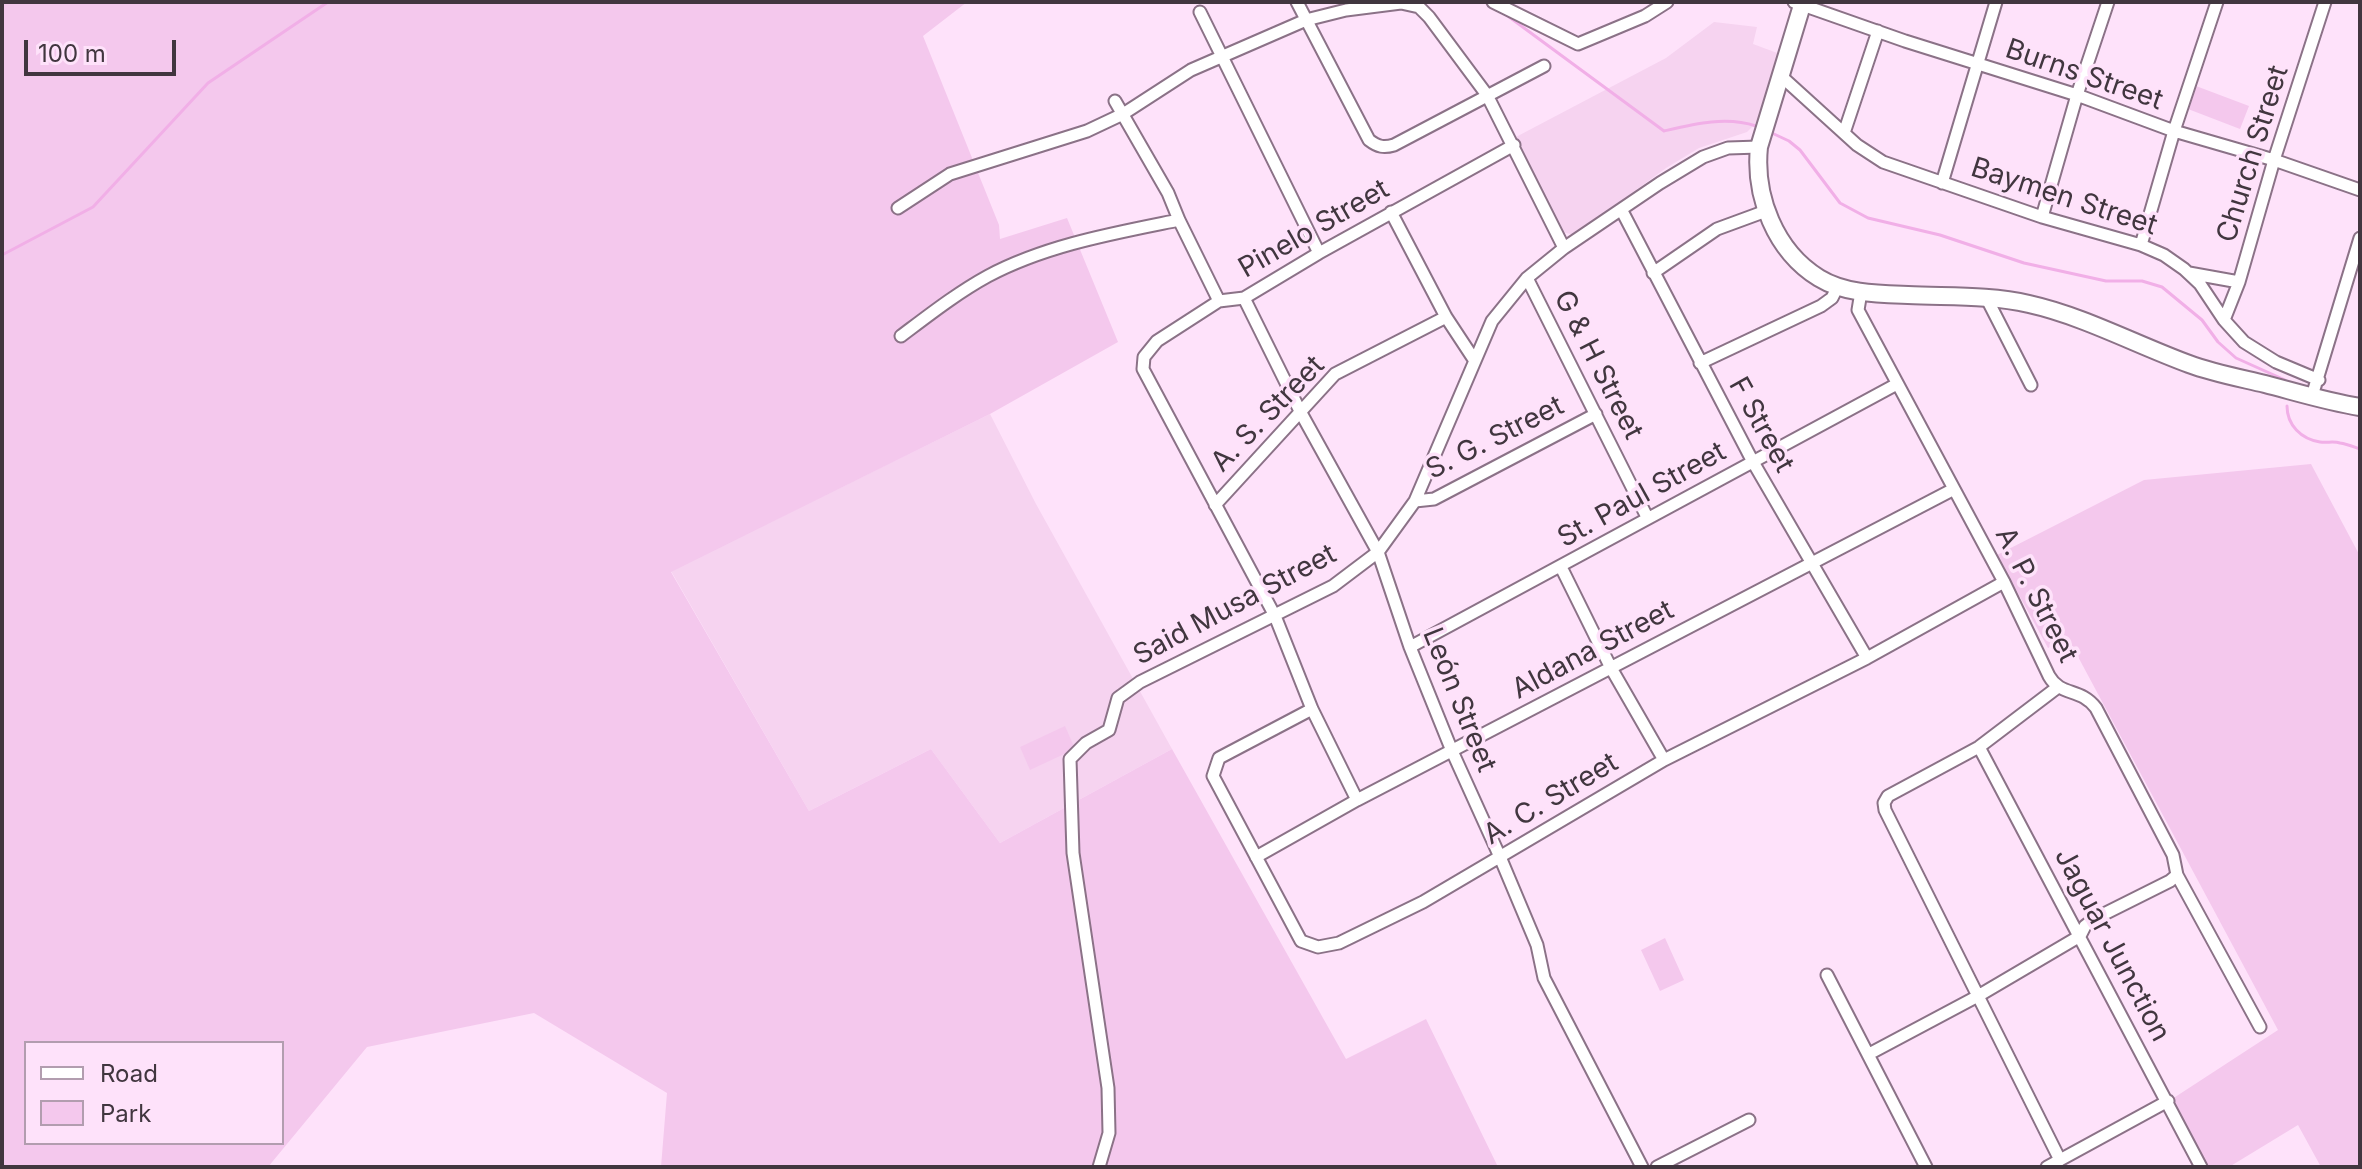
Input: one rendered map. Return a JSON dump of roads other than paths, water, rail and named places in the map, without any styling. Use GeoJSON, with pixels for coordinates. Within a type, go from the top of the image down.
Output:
{"type":"FeatureCollection","features":[{"type":"Feature","properties":{"kind":"highway"},"geometry":{"type":"LineString","coordinates":[[1799,3],[1759,147],[1758,171],[1761,198],[1782,240],[1798,261],[1819,279],[1861,292],[1986,297],[2030,304],[2110,331],[2191,366],[2316,388],[2360,407]]}},
{"type":"Feature","properties":{"kind":"street"},"geometry":{"type":"LineString","coordinates":[[1297,2],[1369,140],[1376,146],[1384,148],[1394,145],[1544,66]]}},
{"type":"Feature","properties":{"kind":"street"},"geometry":{"type":"LineString","coordinates":[[1493,2],[1578,44],[1645,16],[1667,2]]}},
{"type":"Feature","properties":{"kind":"street"},"geometry":{"type":"LineString","coordinates":[[1942,183],[1996,2]]}},
{"type":"Feature","properties":{"kind":"street"},"geometry":{"type":"LineString","coordinates":[[2042,217],[2108,2]]}},
{"type":"Feature","properties":{"kind":"street"},"geometry":{"type":"LineString","coordinates":[[2141,245],[2174,131],[2217,2]]}},
{"type":"Feature","properties":{"kind":"street","name":"Church Street"},"geometry":{"type":"LineString","coordinates":[[2224,320],[2239,282],[2325,2]]}},
{"type":"Feature","properties":{"kind":"street"},"geometry":{"type":"LineString","coordinates":[[898,208],[950,174],[1087,131],[1123,114],[1191,70],[1306,20],[1346,10],[1401,3],[1412,4],[1429,17],[1487,95],[1564,248]]}},
{"type":"Feature","properties":{"kind":"street","name":"Burns Street"},"geometry":{"type":"LineString","coordinates":[[1799,3],[2077,95],[2174,131],[2274,160],[2360,190]]}},
{"type":"Feature","properties":{"kind":"street"},"geometry":{"type":"LineString","coordinates":[[1200,12],[1319,253]]}},
{"type":"Feature","properties":{"kind":"street"},"geometry":{"type":"LineString","coordinates":[[1844,133],[1878,31]]}},
{"type":"Feature","properties":{"kind":"street","name":"Baymen Street"},"geometry":{"type":"LineString","coordinates":[[1781,76],[1844,133],[1883,162],[2042,217],[2141,245],[2174,261],[2209,295],[2236,335],[2316,388]]}},
{"type":"Feature","properties":{"kind":"street"},"geometry":{"type":"LineString","coordinates":[[1115,101],[1168,193],[1219,301]]}},
{"type":"Feature","properties":{"kind":"street","name":"Pinelo Street"},"geometry":{"type":"LineString","coordinates":[[1215,505],[1143,369],[1144,357],[1157,341],[1219,301],[1244,298],[1514,145]]}},
{"type":"Feature","properties":{"kind":"street","name":"Said Musa Street"},"geometry":{"type":"LineString","coordinates":[[1099,1167],[1109,1133],[1108,1088],[1073,853],[1070,759],[1086,743],[1109,730],[1118,698],[1140,682],[1333,586],[1378,552],[1415,501],[1492,321],[1527,278],[1564,248],[1703,157],[1728,148],[1759,147]]}},
{"type":"Feature","properties":{"kind":"street","name":"F Street"},"geometry":{"type":"LineString","coordinates":[[1622,211],[1753,462],[1867,658]]}},
{"type":"Feature","properties":{"kind":"street"},"geometry":{"type":"LineString","coordinates":[[1653,273],[1717,229],[1766,211]]}},
{"type":"Feature","properties":{"kind":"street"},"geometry":{"type":"LineString","coordinates":[[1391,212],[1446,317],[1475,361]]}},
{"type":"Feature","properties":{"kind":"street"},"geometry":{"type":"LineString","coordinates":[[901,336],[968,288],[1004,269],[1048,251],[1179,220]]}},
{"type":"Feature","properties":{"kind":"street"},"geometry":{"type":"LineString","coordinates":[[2316,388],[2360,238]]}},
{"type":"Feature","properties":{"kind":"street"},"geometry":{"type":"LineString","coordinates":[[2189,273],[2239,282]]}},
{"type":"Feature","properties":{"kind":"street","name":"G & H Street"},"geometry":{"type":"LineString","coordinates":[[1527,278],[1647,517]]}},
{"type":"Feature","properties":{"kind":"street"},"geometry":{"type":"LineString","coordinates":[[1700,363],[1821,306],[1832,298],[1838,286]]}},
{"type":"Feature","properties":{"kind":"street","name":"A. P. Street"},"geometry":{"type":"LineString","coordinates":[[1861,292],[1858,310],[2004,582],[2049,676],[2058,687],[2083,695],[2096,708],[2173,855],[2177,875],[2260,1027]]}},
{"type":"Feature","properties":{"kind":"street"},"geometry":{"type":"LineString","coordinates":[[1986,297],[2031,385]]}},
{"type":"Feature","properties":{"kind":"street","name":"León Street"},"geometry":{"type":"LineString","coordinates":[[1244,298],[1301,413],[1378,552],[1410,647],[1452,751],[1537,945],[1544,978],[1642,1167]]}},
{"type":"Feature","properties":{"kind":"street","name":"A. S. Street"},"geometry":{"type":"LineString","coordinates":[[1215,505],[1335,374],[1446,317]]}},
{"type":"Feature","properties":{"kind":"street","name":"St. Paul Street"},"geometry":{"type":"LineString","coordinates":[[1410,647],[1897,384]]}},
{"type":"Feature","properties":{"kind":"street","name":"S. G. Street"},"geometry":{"type":"LineString","coordinates":[[1415,501],[1434,499],[1596,414]]}},
{"type":"Feature","properties":{"kind":"street","name":"Aldana Street"},"geometry":{"type":"LineString","coordinates":[[1256,857],[1357,800],[1810,561],[1954,489]]}},
{"type":"Feature","properties":{"kind":"street"},"geometry":{"type":"LineString","coordinates":[[1215,505],[1275,616],[1312,709],[1357,800]]}},
{"type":"Feature","properties":{"kind":"street"},"geometry":{"type":"LineString","coordinates":[[1561,567],[1611,668],[1664,760]]}},
{"type":"Feature","properties":{"kind":"street","name":"A. C. Street"},"geometry":{"type":"LineString","coordinates":[[1312,709],[1219,758],[1213,776],[1301,941],[1318,947],[1339,943],[1395,916],[1664,760],[1867,658],[2004,582]]}},
{"type":"Feature","properties":{"kind":"street"},"geometry":{"type":"LineString","coordinates":[[2058,687],[1979,747],[1888,796],[1884,803],[2060,1160]]}},
{"type":"Feature","properties":{"kind":"street","name":"Jaguar Junction"},"geometry":{"type":"LineString","coordinates":[[1979,747],[2201,1167]]}},
{"type":"Feature","properties":{"kind":"street"},"geometry":{"type":"LineString","coordinates":[[1869,1054],[1978,996],[2080,936],[2085,926],[2094,919],[2177,875]]}},
{"type":"Feature","properties":{"kind":"street"},"geometry":{"type":"LineString","coordinates":[[1827,975],[1926,1167]]}},
{"type":"Feature","properties":{"kind":"street"},"geometry":{"type":"LineString","coordinates":[[2047,1167],[2168,1101]]}},
{"type":"Feature","properties":{"kind":"street"},"geometry":{"type":"LineString","coordinates":[[1657,1167],[1749,1120]]}},
{"type":"Feature","properties":{"kind":"waterway"},"geometry":{"type":"LineString","coordinates":[[2,255],[93,207],[208,83],[328,2]]}},
{"type":"Feature","properties":{"kind":"waterway"},"geometry":{"type":"LineString","coordinates":[[1501,11],[1664,131],[1722,121],[1756,126]]}},
{"type":"Feature","properties":{"kind":"waterway"},"geometry":{"type":"LineString","coordinates":[[1774,134],[1800,150],[1840,203],[1868,218],[1940,235],[2024,263],[2106,281],[2142,281],[2162,287],[2202,320],[2218,342],[2236,358],[2285,380]]}},
{"type":"Feature","properties":{"kind":"waterway"},"geometry":{"type":"LineString","coordinates":[[2287,406],[2292,425],[2307,438],[2360,449]]}}]}
